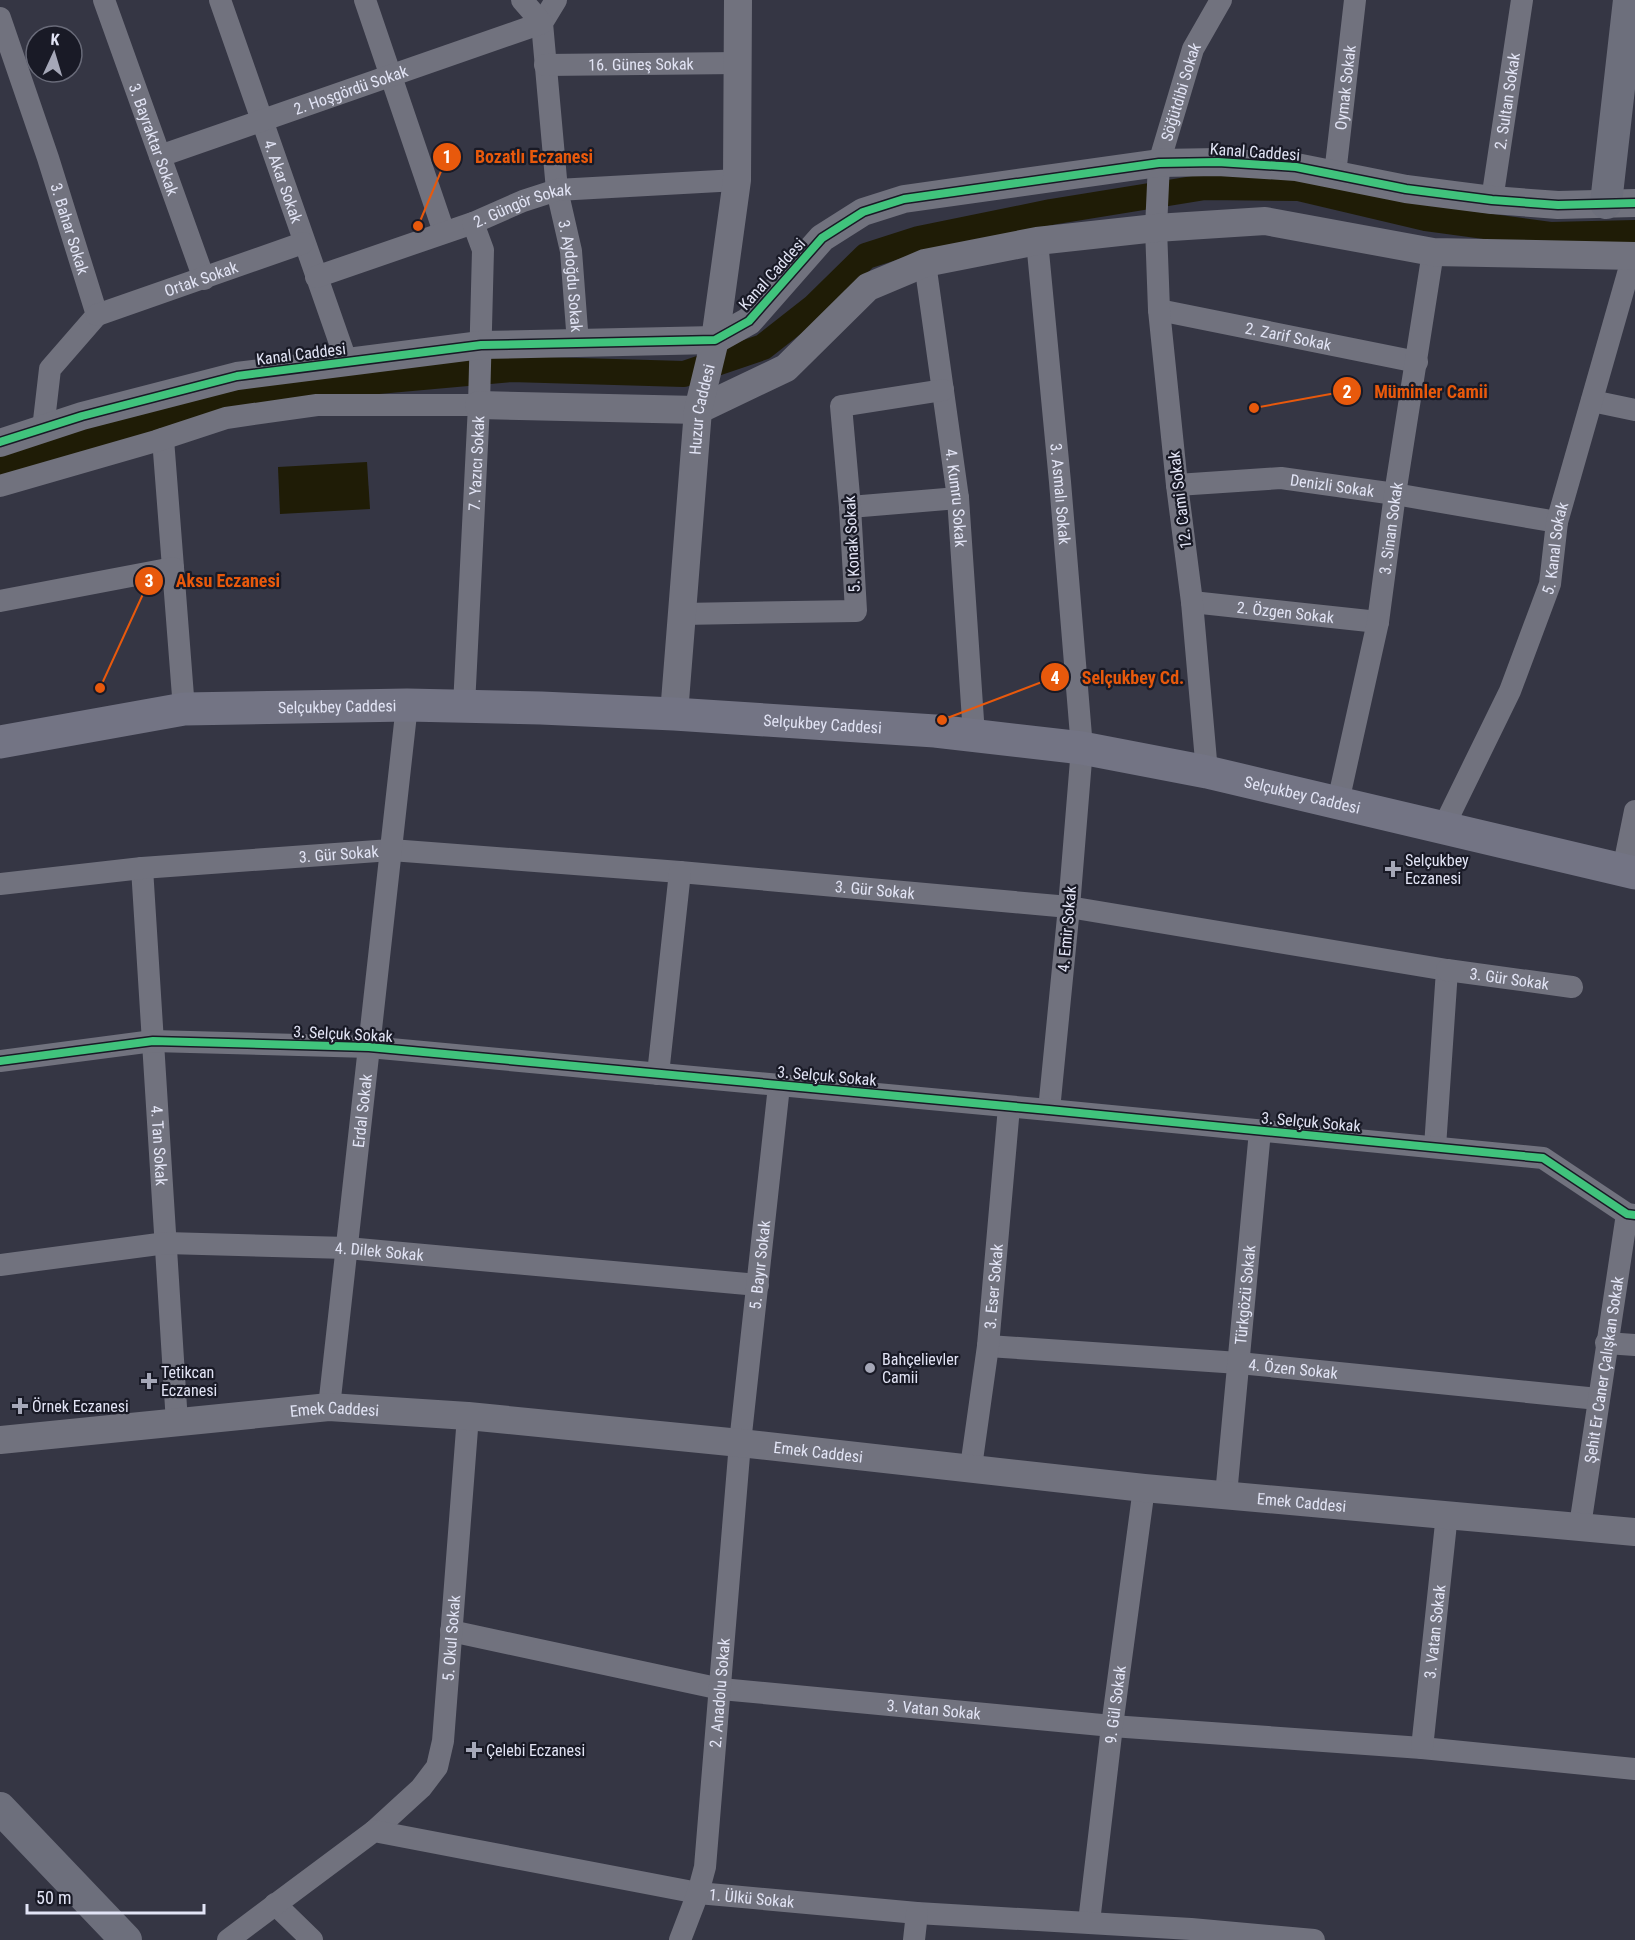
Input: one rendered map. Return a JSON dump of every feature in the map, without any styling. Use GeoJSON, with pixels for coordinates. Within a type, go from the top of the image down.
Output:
{"type":"FeatureCollection","features":[{"type":"Feature","properties":{"kind":"main road"},"geometry":{"type":"LineString","coordinates":[[1621,203],[1627,11]]}},
{"type":"Feature","properties":{"kind":"main road","name":"Selçukbey Caddesi"},"geometry":{"type":"LineString","coordinates":[[0,742],[184,709],[407,705],[674,714],[935,731],[1082,748],[1207,772],[1629,871]]}},
{"type":"Feature","properties":{"kind":"main road"},"geometry":{"type":"LineString","coordinates":[[1,1810],[126,1940]]}},
{"type":"Feature","properties":{"kind":"street","name":"3. Bayraktar Sokak"},"geometry":{"type":"LineString","coordinates":[[104,0],[204,279]]}},
{"type":"Feature","properties":{"kind":"street","name":"4. Akar Sokak"},"geometry":{"type":"LineString","coordinates":[[220,0],[303,243],[347,363]]}},
{"type":"Feature","properties":{"kind":"street"},"geometry":{"type":"LineString","coordinates":[[365,0],[444,232]]}},
{"type":"Feature","properties":{"kind":"street"},"geometry":{"type":"LineString","coordinates":[[522,0],[542,23],[555,0]]}},
{"type":"Feature","properties":{"kind":"street","name":"Huzur Caddesi"},"geometry":{"type":"LineString","coordinates":[[674,714],[700,400],[715,340],[737,180],[738,0]]}},
{"type":"Feature","properties":{"kind":"street","name":"Söğütdibi Sokak"},"geometry":{"type":"LineString","coordinates":[[1156,220],[1159,169],[1193,49],[1221,0]]}},
{"type":"Feature","properties":{"kind":"street","name":"Oymak Sokak"},"geometry":{"type":"LineString","coordinates":[[1335,174],[1355,0]]}},
{"type":"Feature","properties":{"kind":"street","name":"2. Sultan Sokak"},"geometry":{"type":"LineString","coordinates":[[1492,200],[1522,0]]}},
{"type":"Feature","properties":{"kind":"street","name":"3. Bahar Sokak"},"geometry":{"type":"LineString","coordinates":[[0,18],[48,158],[97,315]]}},
{"type":"Feature","properties":{"kind":"street","name":"2. Hoşgördü Sokak"},"geometry":{"type":"LineString","coordinates":[[160,156],[542,23]]}},
{"type":"Feature","properties":{"kind":"street","name":"3. Aydoğdu Sokak"},"geometry":{"type":"LineString","coordinates":[[542,23],[557,190],[571,251],[578,343]]}},
{"type":"Feature","properties":{"kind":"street","name":"16. Güneş Sokak"},"geometry":{"type":"LineString","coordinates":[[545,65],[738,63]]}},
{"type":"Feature","properties":{"kind":"street","name":"Kanal Caddesi"},"geometry":{"type":"LineString","coordinates":[[0,442],[82,416],[237,376],[481,345],[715,340],[749,321],[822,238],[863,212],[904,198],[1218,162],[1296,167],[1406,189],[1492,200],[1558,205],[1621,203]]}},
{"type":"Feature","properties":{"kind":"street","name":"2. Güngör Sokak"},"geometry":{"type":"LineString","coordinates":[[316,277],[472,223],[523,201],[557,190],[737,180]]}},
{"type":"Feature","properties":{"kind":"street"},"geometry":{"type":"LineString","coordinates":[[0,486],[163,439],[226,418],[317,405],[479,405],[700,400],[786,368],[868,287],[925,263],[1156,220],[1264,221],[1433,252],[1634,256]]}},
{"type":"Feature","properties":{"kind":"street","name":"12. Cami Sokak"},"geometry":{"type":"LineString","coordinates":[[1156,220],[1159,310],[1192,602],[1207,772]]}},
{"type":"Feature","properties":{"kind":"street","name":"7. Yazıcı Sokak"},"geometry":{"type":"LineString","coordinates":[[464,706],[479,405],[483,250],[472,223]]}},
{"type":"Feature","properties":{"kind":"street","name":"3. Asmalı Sokak"},"geometry":{"type":"LineString","coordinates":[[1037,241],[1082,748]]}},
{"type":"Feature","properties":{"kind":"street","name":"Ortak Sokak"},"geometry":{"type":"LineString","coordinates":[[97,315],[303,243]]}},
{"type":"Feature","properties":{"kind":"street","name":"3. Sinan Sokak"},"geometry":{"type":"LineString","coordinates":[[1338,802],[1378,622],[1395,494],[1433,252]]}},
{"type":"Feature","properties":{"kind":"street","name":"5. Kanal Sokak"},"geometry":{"type":"LineString","coordinates":[[1443,828],[1510,691],[1550,584],[1557,522],[1634,256]]}},
{"type":"Feature","properties":{"kind":"street","name":"4. Kumru Sokak"},"geometry":{"type":"LineString","coordinates":[[925,263],[958,498],[974,735]]}},
{"type":"Feature","properties":{"kind":"street","name":"2. Zarif Sokak"},"geometry":{"type":"LineString","coordinates":[[1159,310],[1417,362]]}},
{"type":"Feature","properties":{"kind":"street"},"geometry":{"type":"LineString","coordinates":[[43,429],[50,369],[97,315]]}},
{"type":"Feature","properties":{"kind":"street","name":"5. Konak Sokak"},"geometry":{"type":"LineString","coordinates":[[682,614],[856,611],[842,406],[943,390]]}},
{"type":"Feature","properties":{"kind":"street"},"geometry":{"type":"LineString","coordinates":[[1592,401],[1635,410]]}},
{"type":"Feature","properties":{"kind":"street"},"geometry":{"type":"LineString","coordinates":[[163,439],[184,709]]}},
{"type":"Feature","properties":{"kind":"street","name":"Denizli Sokak"},"geometry":{"type":"LineString","coordinates":[[1177,485],[1281,478],[1395,494],[1557,522]]}},
{"type":"Feature","properties":{"kind":"street"},"geometry":{"type":"LineString","coordinates":[[850,507],[958,498]]}},
{"type":"Feature","properties":{"kind":"street"},"geometry":{"type":"LineString","coordinates":[[0,601],[173,568]]}},
{"type":"Feature","properties":{"kind":"street","name":"2. Özgen Sokak"},"geometry":{"type":"LineString","coordinates":[[1192,602],[1378,622]]}},
{"type":"Feature","properties":{"kind":"street","name":"Erdal Sokak"},"geometry":{"type":"LineString","coordinates":[[329,1407],[407,705]]}},
{"type":"Feature","properties":{"kind":"street","name":"4. Emir Sokak"},"geometry":{"type":"LineString","coordinates":[[1048,1110],[1069,907],[1082,748]]}},
{"type":"Feature","properties":{"kind":"street"},"geometry":{"type":"LineString","coordinates":[[1629,871],[1635,811]]}},
{"type":"Feature","properties":{"kind":"street","name":"3. Gür Sokak"},"geometry":{"type":"LineString","coordinates":[[0,884],[142,868],[391,850],[680,872],[1069,907],[1447,970],[1572,987]]}},
{"type":"Feature","properties":{"kind":"street","name":"4. Tan Sokak"},"geometry":{"type":"LineString","coordinates":[[142,868],[177,1423]]}},
{"type":"Feature","properties":{"kind":"street"},"geometry":{"type":"LineString","coordinates":[[658,1074],[680,872]]}},
{"type":"Feature","properties":{"kind":"street"},"geometry":{"type":"LineString","coordinates":[[1435,1147],[1447,970]]}},
{"type":"Feature","properties":{"kind":"street","name":"3. Selçuk Sokak"},"geometry":{"type":"LineString","coordinates":[[0,1061],[153,1041],[369,1047],[1048,1110],[1543,1158],[1631,1214]]}},
{"type":"Feature","properties":{"kind":"street","name":"5. Bayır Sokak"},"geometry":{"type":"LineString","coordinates":[[741,1443],[779,1086]]}},
{"type":"Feature","properties":{"kind":"street","name":"3. Eser Sokak"},"geometry":{"type":"LineString","coordinates":[[971,1467],[987,1346],[1009,1107]]}},
{"type":"Feature","properties":{"kind":"street","name":"Türkgözü Sokak"},"geometry":{"type":"LineString","coordinates":[[1226,1495],[1260,1131]]}},
{"type":"Feature","properties":{"kind":"street","name":"Şehit Er Caner Çalışkan Sokak"},"geometry":{"type":"LineString","coordinates":[[1580,1526],[1606,1343],[1631,1214]]}},
{"type":"Feature","properties":{"kind":"street","name":"4. Dilek Sokak"},"geometry":{"type":"LineString","coordinates":[[0,1265],[166,1243],[347,1248],[758,1285]]}},
{"type":"Feature","properties":{"kind":"street"},"geometry":{"type":"LineString","coordinates":[[1606,1343],[1635,1345]]}},
{"type":"Feature","properties":{"kind":"street","name":"4. Özen Sokak"},"geometry":{"type":"LineString","coordinates":[[987,1346],[1239,1363],[1598,1399]]}},
{"type":"Feature","properties":{"kind":"street","name":"Emek Caddesi"},"geometry":{"type":"LineString","coordinates":[[0,1440],[329,1407],[468,1416],[971,1467],[1144,1488],[1635,1532]]}},
{"type":"Feature","properties":{"kind":"street","name":"5. Okul Sokak"},"geometry":{"type":"LineString","coordinates":[[374,1831],[421,1788],[437,1767],[443,1741],[468,1416]]}},
{"type":"Feature","properties":{"kind":"street","name":"2. Anadolu Sokak"},"geometry":{"type":"LineString","coordinates":[[680,1940],[698,1893],[705,1867],[741,1443]]}},
{"type":"Feature","properties":{"kind":"street","name":"9. Gül Sokak"},"geometry":{"type":"LineString","coordinates":[[1089,1922],[1112,1726],[1144,1488]]}},
{"type":"Feature","properties":{"kind":"street","name":"3. Vatan Sokak"},"geometry":{"type":"LineString","coordinates":[[1422,1748],[1447,1514]]}},
{"type":"Feature","properties":{"kind":"street","name":"3. Vatan Sokak"},"geometry":{"type":"LineString","coordinates":[[451,1631],[721,1689],[1112,1726],[1422,1748],[1635,1769]]}},
{"type":"Feature","properties":{"kind":"street"},"geometry":{"type":"LineString","coordinates":[[228,1940],[374,1831]]}},
{"type":"Feature","properties":{"kind":"street","name":"1. Ülkü Sokak"},"geometry":{"type":"LineString","coordinates":[[374,1831],[698,1893],[917,1913],[1089,1922],[1192,1934],[1314,1940]]}},
{"type":"Feature","properties":{"kind":"street"},"geometry":{"type":"LineString","coordinates":[[275,1904],[312,1940]]}},
{"type":"Feature","properties":{"kind":"street"},"geometry":{"type":"LineString","coordinates":[[914,1940],[917,1913]]}},
{"type":"Feature","properties":{"kind":"shaded area"},"geometry":{"type":"Polygon","coordinates":[[[367,462],[370,509],[280,514],[278,467],[367,462]]]}},
{"type":"Feature","properties":{"kind":"waterway"},"geometry":{"type":"LineString","coordinates":[[0,466],[226,399],[322,386],[511,369],[684,374],[763,347],[814,307],[866,256],[919,239],[1051,212],[1205,187],[1299,188],[1426,218],[1550,235],[1635,233]]}},
{"type":"Feature","properties":{"kind":"cycle path"},"geometry":{"type":"LineString","coordinates":[[0,442],[82,416],[237,376],[481,345],[715,340],[749,321],[822,238],[863,212],[904,199],[1159,163],[1218,162],[1296,167],[1406,189],[1492,200],[1558,205],[1635,203]]}},
{"type":"Feature","properties":{"kind":"cycle path"},"geometry":{"type":"LineString","coordinates":[[0,1061],[153,1041],[369,1047],[1049,1110],[1543,1158],[1627,1214],[1635,1215]]}},
{"type":"Feature","properties":{"kind":"place","name":"Bozatlı Eczanesi"},"geometry":{"type":"Point","coordinates":[418,226]}},
{"type":"Feature","properties":{"kind":"place","name":"Müminler Camii"},"geometry":{"type":"Point","coordinates":[1254,408]}},
{"type":"Feature","properties":{"kind":"place","name":"Aksu Eczanesi"},"geometry":{"type":"Point","coordinates":[100,688]}},
{"type":"Feature","properties":{"kind":"place","name":"Selçukbey Cd."},"geometry":{"type":"Point","coordinates":[942,720]}},
{"type":"Feature","properties":{"kind":"place","name":"Selçukbey Eczanesi"},"geometry":{"type":"Point","coordinates":[1393,869]}},
{"type":"Feature","properties":{"kind":"place","name":"Bahçelievler Camii"},"geometry":{"type":"Point","coordinates":[870,1368]}},
{"type":"Feature","properties":{"kind":"place","name":"Tetikcan Eczanesi"},"geometry":{"type":"Point","coordinates":[149,1381]}},
{"type":"Feature","properties":{"kind":"place","name":"Örnek Eczanesi"},"geometry":{"type":"Point","coordinates":[20,1406]}},
{"type":"Feature","properties":{"kind":"place","name":"Çelebi Eczanesi"},"geometry":{"type":"Point","coordinates":[474,1750]}}]}
